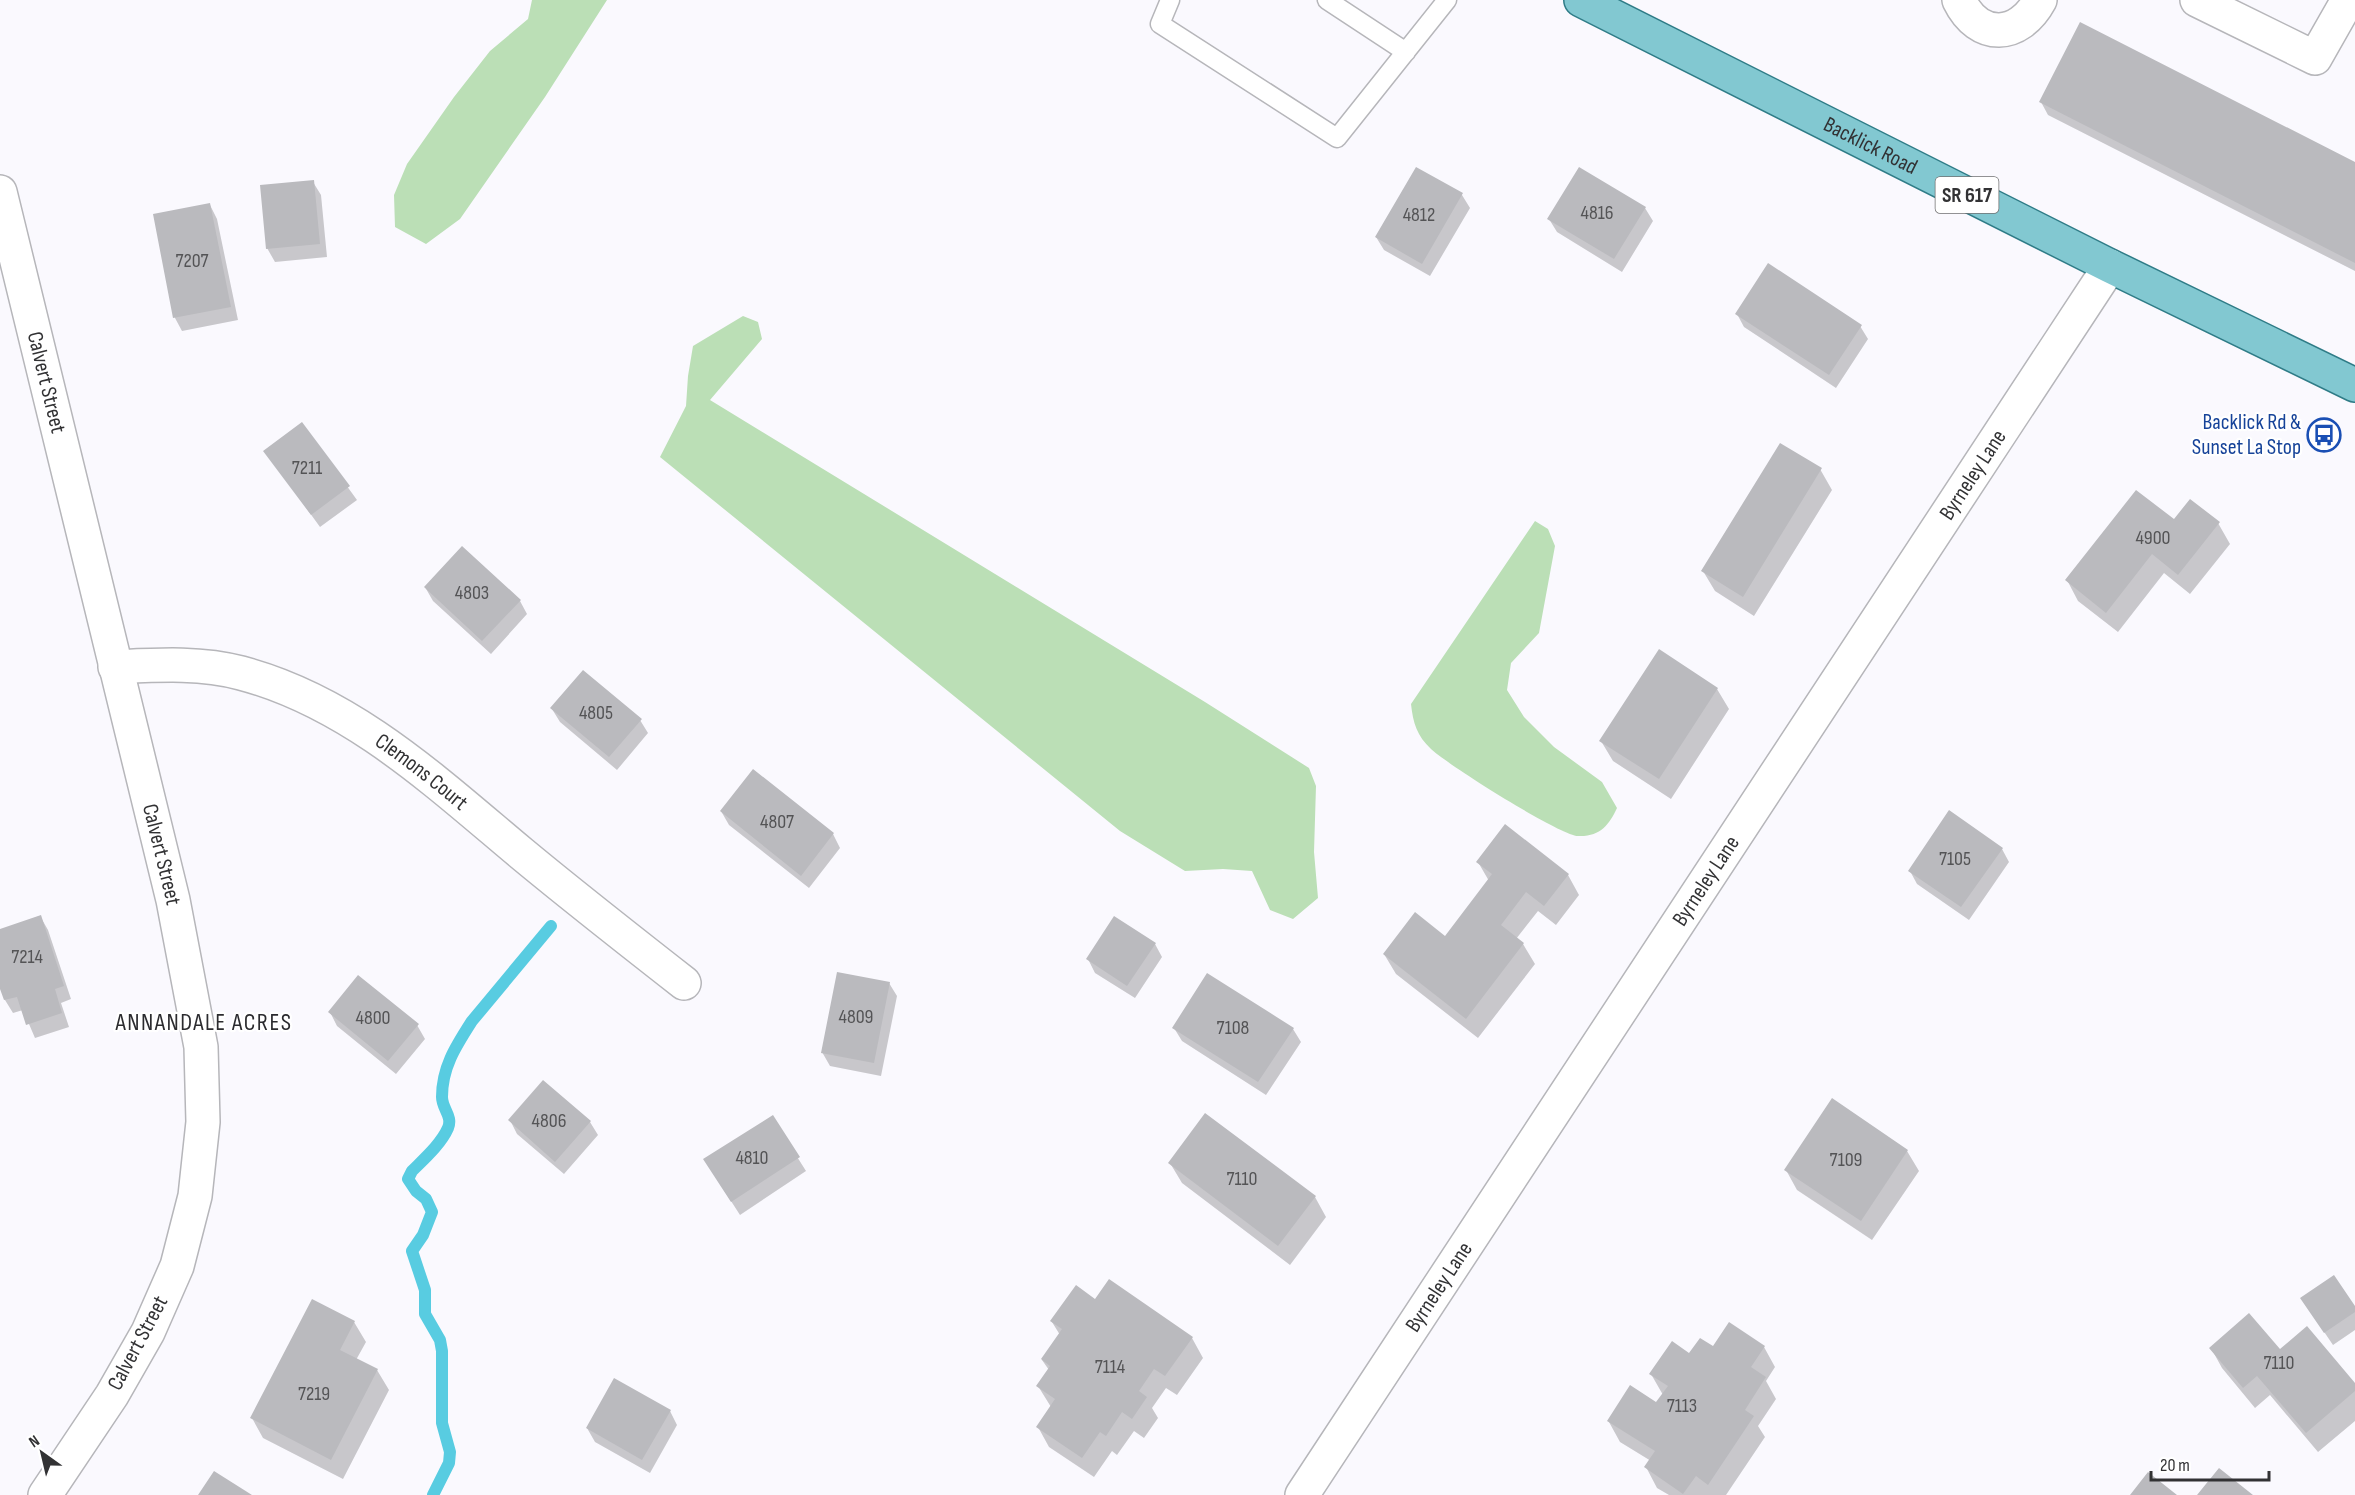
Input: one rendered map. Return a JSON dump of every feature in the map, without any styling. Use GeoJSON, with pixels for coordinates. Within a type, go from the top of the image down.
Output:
{"type":"FeatureCollection","features":[{"type":"Feature","properties":{"kind":"main road","name":"Backlick Road"},"geometry":{"type":"LineString","coordinates":[[1581,0],[2110,266],[2355,385]]}},
{"type":"Feature","properties":{"kind":"street"},"geometry":{"type":"LineString","coordinates":[[1959,0],[1966,15],[1985,28],[2007,30],[2027,20],[2040,0]]}},
{"type":"Feature","properties":{"kind":"street"},"geometry":{"type":"LineString","coordinates":[[2197,0],[2315,58],[2348,0]]}},
{"type":"Feature","properties":{"kind":"street","name":"Calvert Street"},"geometry":{"type":"LineString","coordinates":[[0,192],[176,912],[201,1047],[203,1122],[195,1196],[177,1266],[148,1332],[112,1395],[45,1495]]}},
{"type":"Feature","properties":{"kind":"street","name":"Byrneley Lane"},"geometry":{"type":"LineString","coordinates":[[1302,1495],[2110,266]]}},
{"type":"Feature","properties":{"kind":"street","name":"Clemons Court"},"geometry":{"type":"LineString","coordinates":[[115,667],[180,664],[240,672],[299,692],[355,722],[419,768],[570,893],[684,983]]}},
{"type":"Feature","properties":{"kind":"lane"},"geometry":{"type":"LineString","coordinates":[[1170,0],[1160,24],[1337,138],[1447,0]]}},
{"type":"Feature","properties":{"kind":"lane"},"geometry":{"type":"LineString","coordinates":[[1327,0],[1406,52]]}},
{"type":"Feature","properties":{"kind":"green space"},"geometry":{"type":"Polygon","coordinates":[[[532,0],[607,0],[545,97],[460,219],[426,244],[395,227],[394,195],[407,164],[490,51],[528,19],[532,0]]]}},
{"type":"Feature","properties":{"kind":"green space"},"geometry":{"type":"Polygon","coordinates":[[[743,316],[758,322],[762,339],[710,400],[1309,768],[1316,786],[1314,852],[1318,898],[1293,919],[1270,910],[1252,871],[1223,869],[1185,871],[1120,831],[660,457],[686,406],[693,346],[743,316]]]}},
{"type":"Feature","properties":{"kind":"green space"},"geometry":{"type":"Polygon","coordinates":[[[1535,521],[1548,529],[1555,546],[1539,633],[1511,663],[1507,690],[1524,717],[1554,747],[1602,782],[1617,808],[1603,829],[1586,836],[1567,833],[1549,824],[1441,757],[1422,739],[1416,729],[1412,711],[1411,704],[1535,521]]]}},
{"type":"Feature","properties":{"kind":"building"},"geometry":{"type":"Polygon","coordinates":[[[2080,22],[2355,162],[2355,263],[2039,102],[2080,22]]]}},
{"type":"Feature","properties":{"kind":"building"},"geometry":{"type":"Polygon","coordinates":[[[1416,167],[1463,193],[1422,264],[1375,237],[1416,167]]]}},
{"type":"Feature","properties":{"kind":"building"},"geometry":{"type":"Polygon","coordinates":[[[1579,167],[1646,207],[1614,259],[1547,219],[1579,167]]]}},
{"type":"Feature","properties":{"kind":"building"},"geometry":{"type":"Polygon","coordinates":[[[314,180],[320,244],[266,249],[260,185],[314,180]]]}},
{"type":"Feature","properties":{"kind":"building"},"geometry":{"type":"Polygon","coordinates":[[[210,203],[231,307],[173,318],[153,214],[210,203]]]}},
{"type":"Feature","properties":{"kind":"building"},"geometry":{"type":"Polygon","coordinates":[[[1768,263],[1862,325],[1829,375],[1735,314],[1768,263]]]}},
{"type":"Feature","properties":{"kind":"building"},"geometry":{"type":"Polygon","coordinates":[[[302,422],[350,486],[311,515],[263,451],[302,422]]]}},
{"type":"Feature","properties":{"kind":"building"},"geometry":{"type":"Polygon","coordinates":[[[1780,443],[1822,468],[1743,597],[1701,571],[1780,443]]]}},
{"type":"Feature","properties":{"kind":"building"},"geometry":{"type":"Polygon","coordinates":[[[2136,490],[2174,519],[2190,499],[2220,522],[2178,575],[2152,554],[2106,613],[2065,580],[2136,490]]]}},
{"type":"Feature","properties":{"kind":"building"},"geometry":{"type":"Polygon","coordinates":[[[462,546],[521,600],[482,641],[424,587],[462,546]]]}},
{"type":"Feature","properties":{"kind":"building"},"geometry":{"type":"Polygon","coordinates":[[[1659,649],[1718,688],[1659,779],[1599,741],[1659,649]]]}},
{"type":"Feature","properties":{"kind":"building"},"geometry":{"type":"Polygon","coordinates":[[[583,670],[642,719],[609,757],[550,708],[583,670]]]}},
{"type":"Feature","properties":{"kind":"building"},"geometry":{"type":"Polygon","coordinates":[[[753,769],[834,833],[801,876],[720,811],[753,769]]]}},
{"type":"Feature","properties":{"kind":"building"},"geometry":{"type":"Polygon","coordinates":[[[1949,810],[2003,848],[1961,907],[1908,871],[1949,810]]]}},
{"type":"Feature","properties":{"kind":"building"},"geometry":{"type":"Polygon","coordinates":[[[1505,824],[1569,874],[1544,906],[1526,892],[1501,925],[1524,943],[1466,1019],[1383,954],[1415,912],[1445,936],[1492,874],[1476,862],[1505,824]]]}},
{"type":"Feature","properties":{"kind":"building"},"geometry":{"type":"Polygon","coordinates":[[[41,915],[64,986],[55,989],[62,1013],[26,1025],[17,997],[4,1000],[0,989],[0,929],[41,915]]]}},
{"type":"Feature","properties":{"kind":"building"},"geometry":{"type":"Polygon","coordinates":[[[1114,916],[1156,943],[1127,986],[1086,959],[1114,916]]]}},
{"type":"Feature","properties":{"kind":"building"},"geometry":{"type":"Polygon","coordinates":[[[837,972],[890,982],[874,1063],[821,1053],[837,972]]]}},
{"type":"Feature","properties":{"kind":"building"},"geometry":{"type":"Polygon","coordinates":[[[1207,973],[1294,1028],[1258,1082],[1172,1028],[1207,973]]]}},
{"type":"Feature","properties":{"kind":"building"},"geometry":{"type":"Polygon","coordinates":[[[358,975],[419,1024],[388,1061],[328,1012],[358,975]]]}},
{"type":"Feature","properties":{"kind":"building"},"geometry":{"type":"Polygon","coordinates":[[[543,1080],[591,1121],[555,1162],[508,1120],[543,1080]]]}},
{"type":"Feature","properties":{"kind":"building"},"geometry":{"type":"Polygon","coordinates":[[[1832,1098],[1908,1150],[1861,1221],[1784,1170],[1832,1098]]]}},
{"type":"Feature","properties":{"kind":"building"},"geometry":{"type":"Polygon","coordinates":[[[1205,1113],[1316,1196],[1278,1246],[1168,1163],[1205,1113]]]}},
{"type":"Feature","properties":{"kind":"building"},"geometry":{"type":"Polygon","coordinates":[[[773,1115],[800,1157],[731,1202],[703,1159],[773,1115]]]}},
{"type":"Feature","properties":{"kind":"building"},"geometry":{"type":"Polygon","coordinates":[[[2334,1275],[2355,1306],[2355,1312],[2324,1333],[2300,1298],[2334,1275]]]}},
{"type":"Feature","properties":{"kind":"building"},"geometry":{"type":"Polygon","coordinates":[[[1109,1279],[1193,1337],[1165,1376],[1154,1369],[1139,1391],[1147,1397],[1132,1419],[1122,1412],[1106,1436],[1100,1432],[1082,1458],[1036,1427],[1055,1399],[1036,1386],[1050,1366],[1041,1359],[1062,1329],[1050,1321],[1076,1285],[1095,1299],[1109,1279]]]}},
{"type":"Feature","properties":{"kind":"building"},"geometry":{"type":"Polygon","coordinates":[[[312,1299],[355,1321],[340,1350],[378,1369],[331,1460],[250,1418],[312,1299]]]}},
{"type":"Feature","properties":{"kind":"building"},"geometry":{"type":"Polygon","coordinates":[[[2249,1313],[2280,1349],[2307,1326],[2355,1383],[2355,1391],[2306,1433],[2257,1376],[2243,1388],[2209,1348],[2249,1313]]]}},
{"type":"Feature","properties":{"kind":"building"},"geometry":{"type":"Polygon","coordinates":[[[1729,1322],[1765,1346],[1751,1367],[1766,1377],[1745,1410],[1754,1416],[1708,1485],[1696,1476],[1683,1494],[1644,1467],[1655,1451],[1607,1421],[1630,1385],[1656,1402],[1668,1386],[1649,1374],[1672,1341],[1689,1353],[1700,1338],[1713,1346],[1729,1322]]]}},
{"type":"Feature","properties":{"kind":"building"},"geometry":{"type":"Polygon","coordinates":[[[614,1378],[671,1410],[642,1460],[586,1428],[614,1378]]]}},
{"type":"Feature","properties":{"kind":"building"},"geometry":{"type":"Polygon","coordinates":[[[2219,1468],[2253,1495],[2197,1495],[2219,1468]]]}},
{"type":"Feature","properties":{"kind":"building"},"geometry":{"type":"Polygon","coordinates":[[[214,1471],[252,1495],[198,1495],[214,1471]]]}},
{"type":"Feature","properties":{"kind":"building"},"geometry":{"type":"Polygon","coordinates":[[[2148,1472],[2177,1495],[2130,1495],[2148,1472]]]}},
{"type":"Feature","properties":{"kind":"waterway"},"geometry":{"type":"LineString","coordinates":[[433,1495],[449,1463],[450,1452],[442,1423],[442,1351],[440,1340],[425,1314],[425,1290],[412,1251],[423,1235],[432,1212],[426,1199],[416,1191],[408,1179],[412,1171],[437,1145],[448,1128],[449,1120],[442,1097],[444,1076],[455,1048],[472,1021],[551,926]]}},
{"type":"Feature","properties":{"kind":"place","name":"Backlick Rd & Sunset La Stop"},"geometry":{"type":"Point","coordinates":[2324,435]}},
{"type":"Feature","properties":{"kind":"district","name":"ANNANDALE ACRES"},"geometry":{"type":"Point","coordinates":[204,1022]}}]}
